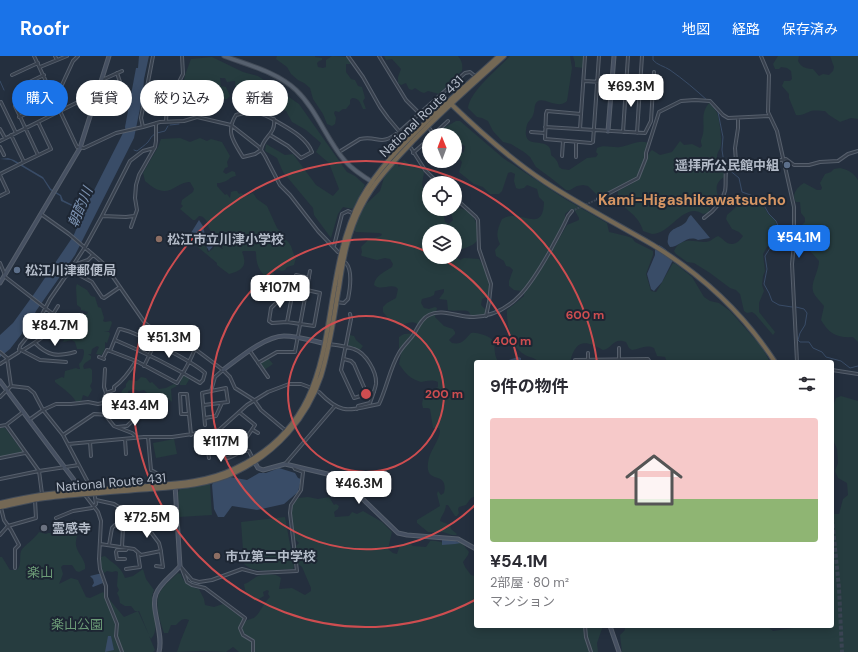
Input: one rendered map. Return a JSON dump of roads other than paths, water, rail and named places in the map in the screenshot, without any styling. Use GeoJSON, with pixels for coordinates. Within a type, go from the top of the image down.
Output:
{"type":"FeatureCollection","features":[{"type":"Feature","properties":{"kind":"highway","name":"National Route 431"},"geometry":{"type":"LineString","coordinates":[[254,461],[286,431],[300,413],[313,388],[327,344],[342,251],[354,214],[373,183],[392,162],[450,102],[499,56]]}},
{"type":"Feature","properties":{"kind":"highway","name":"National Route 431"},"geometry":{"type":"LineString","coordinates":[[450,102],[504,56]]}},
{"type":"Feature","properties":{"kind":"highway"},"geometry":{"type":"LineString","coordinates":[[450,102],[497,147],[528,170],[571,198],[680,263],[710,287],[748,324],[774,360]]}},
{"type":"Feature","properties":{"kind":"highway","name":"National Route 431"},"geometry":{"type":"LineString","coordinates":[[0,504],[43,495],[175,485],[195,481],[220,475],[254,461],[277,445],[302,415],[318,383],[349,236],[373,183]]}},
{"type":"Feature","properties":{"kind":"highway","name":"National Route 431"},"geometry":{"type":"LineString","coordinates":[[0,504],[84,493],[159,485],[175,485]]}},
{"type":"Feature","properties":{"kind":"main road"},"geometry":{"type":"LineString","coordinates":[[224,56],[270,74],[294,88],[311,107],[345,161],[354,170],[373,183]]}},
{"type":"Feature","properties":{"kind":"street"},"geometry":{"type":"LineString","coordinates":[[34,56],[46,80]]}},
{"type":"Feature","properties":{"kind":"street"},"geometry":{"type":"LineString","coordinates":[[55,56],[57,60]]}},
{"type":"Feature","properties":{"kind":"street"},"geometry":{"type":"LineString","coordinates":[[40,67],[67,56]]}},
{"type":"Feature","properties":{"kind":"street"},"geometry":{"type":"LineString","coordinates":[[64,80],[73,61],[78,56]]}},
{"type":"Feature","properties":{"kind":"street"},"geometry":{"type":"LineString","coordinates":[[101,80],[109,56]]}},
{"type":"Feature","properties":{"kind":"street"},"geometry":{"type":"LineString","coordinates":[[141,128],[141,118],[153,56]]}},
{"type":"Feature","properties":{"kind":"street"},"geometry":{"type":"LineString","coordinates":[[166,121],[167,107],[183,74],[182,56]]}},
{"type":"Feature","properties":{"kind":"street"},"geometry":{"type":"LineString","coordinates":[[348,56],[384,113],[404,137]]}},
{"type":"Feature","properties":{"kind":"street"},"geometry":{"type":"LineString","coordinates":[[379,56],[387,71],[393,76],[403,95],[425,119]]}},
{"type":"Feature","properties":{"kind":"street"},"geometry":{"type":"LineString","coordinates":[[580,129],[585,56]]}},
{"type":"Feature","properties":{"kind":"street"},"geometry":{"type":"LineString","coordinates":[[581,114],[547,112],[545,126],[546,140],[591,144],[593,142],[599,56]]}},
{"type":"Feature","properties":{"kind":"street"},"geometry":{"type":"LineString","coordinates":[[608,131],[614,56]]}},
{"type":"Feature","properties":{"kind":"street"},"geometry":{"type":"LineString","coordinates":[[623,132],[628,56]]}},
{"type":"Feature","properties":{"kind":"street"},"geometry":{"type":"LineString","coordinates":[[637,133],[642,56]]}},
{"type":"Feature","properties":{"kind":"street"},"geometry":{"type":"LineString","coordinates":[[761,56],[769,75],[769,116],[776,128],[794,207],[794,243],[792,264],[797,360]]}},
{"type":"Feature","properties":{"kind":"street"},"geometry":{"type":"LineString","coordinates":[[12,75],[38,63]]}},
{"type":"Feature","properties":{"kind":"street"},"geometry":{"type":"LineString","coordinates":[[103,80],[122,71]]}},
{"type":"Feature","properties":{"kind":"street"},"geometry":{"type":"LineString","coordinates":[[339,152],[360,139],[385,141],[391,139],[465,73],[470,72],[476,77]]}},
{"type":"Feature","properties":{"kind":"street"},"geometry":{"type":"LineString","coordinates":[[545,126],[637,133],[646,132],[651,122],[654,72]]}},
{"type":"Feature","properties":{"kind":"street"},"geometry":{"type":"LineString","coordinates":[[117,73],[119,80]]}},
{"type":"Feature","properties":{"kind":"street"},"geometry":{"type":"LineString","coordinates":[[34,80],[44,75]]}},
{"type":"Feature","properties":{"kind":"street"},"geometry":{"type":"LineString","coordinates":[[584,80],[653,85]]}},
{"type":"Feature","properties":{"kind":"street"},"geometry":{"type":"LineString","coordinates":[[598,199],[638,178],[646,158],[646,153],[659,112],[681,101],[708,101],[728,118],[769,116]]}},
{"type":"Feature","properties":{"kind":"street"},"geometry":{"type":"LineString","coordinates":[[1,102],[16,133]]}},
{"type":"Feature","properties":{"kind":"street"},"geometry":{"type":"LineString","coordinates":[[270,135],[288,146],[301,158],[312,152],[303,140],[274,119],[260,112],[251,112],[236,115],[230,125],[230,136],[244,157],[255,154],[261,150],[263,142],[270,135],[274,126],[274,119]]}},
{"type":"Feature","properties":{"kind":"street"},"geometry":{"type":"LineString","coordinates":[[0,141],[50,116]]}},
{"type":"Feature","properties":{"kind":"street"},"geometry":{"type":"LineString","coordinates":[[62,116],[76,145],[80,148],[84,148],[118,133],[166,121],[184,121],[197,118],[230,125],[259,147],[280,185],[290,195],[318,231],[334,246],[338,252]]}},
{"type":"Feature","properties":{"kind":"street"},"geometry":{"type":"LineString","coordinates":[[0,283],[80,148],[90,116]]}},
{"type":"Feature","properties":{"kind":"street"},"geometry":{"type":"LineString","coordinates":[[19,117],[38,155]]}},
{"type":"Feature","properties":{"kind":"street"},"geometry":{"type":"LineString","coordinates":[[736,162],[735,148],[738,117]]}},
{"type":"Feature","properties":{"kind":"street"},"geometry":{"type":"LineString","coordinates":[[440,128],[448,121]]}},
{"type":"Feature","properties":{"kind":"street"},"geometry":{"type":"LineString","coordinates":[[0,196],[8,192],[0,175],[51,149],[38,122]]}},
{"type":"Feature","properties":{"kind":"street"},"geometry":{"type":"LineString","coordinates":[[131,227],[137,210],[135,198],[139,175],[154,148],[156,141],[156,123]]}},
{"type":"Feature","properties":{"kind":"street"},"geometry":{"type":"LineString","coordinates":[[0,129],[5,138]]}},
{"type":"Feature","properties":{"kind":"street"},"geometry":{"type":"LineString","coordinates":[[531,132],[545,133]]}},
{"type":"Feature","properties":{"kind":"street"},"geometry":{"type":"LineString","coordinates":[[11,135],[24,162]]}},
{"type":"Feature","properties":{"kind":"street"},"geometry":{"type":"LineString","coordinates":[[562,156],[563,141]]}},
{"type":"Feature","properties":{"kind":"street"},"geometry":{"type":"LineString","coordinates":[[576,142],[576,157]]}},
{"type":"Feature","properties":{"kind":"street"},"geometry":{"type":"LineString","coordinates":[[413,153],[422,145]]}},
{"type":"Feature","properties":{"kind":"street"},"geometry":{"type":"LineString","coordinates":[[0,147],[4,156]]}},
{"type":"Feature","properties":{"kind":"street"},"geometry":{"type":"LineString","coordinates":[[0,364],[7,358],[18,353],[19,349],[36,326],[44,307],[74,265],[102,216],[130,161],[143,151],[154,148]]}},
{"type":"Feature","properties":{"kind":"street"},"geometry":{"type":"LineString","coordinates":[[411,148],[425,170],[431,176]]}},
{"type":"Feature","properties":{"kind":"street"},"geometry":{"type":"LineString","coordinates":[[704,218],[717,207],[723,196],[727,181],[726,168],[729,164],[754,160],[770,162],[786,159],[794,165],[809,165],[820,162],[838,161],[848,154],[858,150]]}},
{"type":"Feature","properties":{"kind":"street"},"geometry":{"type":"LineString","coordinates":[[462,204],[478,220],[479,249],[491,284],[486,316]]}},
{"type":"Feature","properties":{"kind":"street"},"geometry":{"type":"LineString","coordinates":[[334,246],[342,214],[348,211],[354,214]]}},
{"type":"Feature","properties":{"kind":"street"},"geometry":{"type":"LineString","coordinates":[[319,392],[334,406],[348,411],[379,404],[400,352],[409,342],[425,317],[442,313],[464,317],[486,316],[507,307],[525,290],[544,262],[572,211]]}},
{"type":"Feature","properties":{"kind":"street"},"geometry":{"type":"LineString","coordinates":[[41,214],[69,234],[104,264],[145,323],[160,333],[195,349],[230,377],[235,388],[254,400],[261,410],[286,431]]}},
{"type":"Feature","properties":{"kind":"street"},"geometry":{"type":"LineString","coordinates":[[102,216],[134,216]]}},
{"type":"Feature","properties":{"kind":"street"},"geometry":{"type":"LineString","coordinates":[[74,265],[88,260],[94,255]]}},
{"type":"Feature","properties":{"kind":"street"},"geometry":{"type":"LineString","coordinates":[[0,263],[5,276],[28,296],[53,314],[56,319],[56,323],[48,332],[35,343],[23,350]]}},
{"type":"Feature","properties":{"kind":"street"},"geometry":{"type":"LineString","coordinates":[[336,302],[344,303],[349,298],[351,273],[350,268],[346,264]]}},
{"type":"Feature","properties":{"kind":"street"},"geometry":{"type":"LineString","coordinates":[[70,270],[92,282],[104,298],[120,287]]}},
{"type":"Feature","properties":{"kind":"street"},"geometry":{"type":"LineString","coordinates":[[258,364],[277,352],[295,352],[310,272]]}},
{"type":"Feature","properties":{"kind":"street"},"geometry":{"type":"LineString","coordinates":[[287,322],[296,275],[309,278]]}},
{"type":"Feature","properties":{"kind":"street"},"geometry":{"type":"LineString","coordinates":[[292,294],[279,292],[277,302],[272,308],[269,321],[272,323],[287,322],[314,326],[320,293],[307,290]]}},
{"type":"Feature","properties":{"kind":"street"},"geometry":{"type":"LineString","coordinates":[[53,314],[58,306]]}},
{"type":"Feature","properties":{"kind":"street"},"geometry":{"type":"LineString","coordinates":[[350,314],[351,319],[342,370],[354,398],[374,392]]}},
{"type":"Feature","properties":{"kind":"street"},"geometry":{"type":"LineString","coordinates":[[110,351],[115,340],[121,329],[190,362],[204,372],[203,380],[200,383],[150,354],[115,340]]}},
{"type":"Feature","properties":{"kind":"street"},"geometry":{"type":"LineString","coordinates":[[144,366],[160,333]]}},
{"type":"Feature","properties":{"kind":"street"},"geometry":{"type":"LineString","coordinates":[[211,391],[215,377],[222,370],[266,340],[274,337],[285,336],[346,347],[360,352],[371,364],[376,385],[370,403],[358,406],[357,409]]}},
{"type":"Feature","properties":{"kind":"street"},"geometry":{"type":"LineString","coordinates":[[35,343],[48,354],[74,352],[74,356]]}},
{"type":"Feature","properties":{"kind":"street"},"geometry":{"type":"LineString","coordinates":[[619,348],[619,360],[650,360]]}},
{"type":"Feature","properties":{"kind":"street"},"geometry":{"type":"LineString","coordinates":[[19,349],[40,360],[66,362]]}},
{"type":"Feature","properties":{"kind":"street"},"geometry":{"type":"LineString","coordinates":[[99,357],[103,358],[107,350],[110,351],[136,361],[177,383],[190,362],[195,349]]}},
{"type":"Feature","properties":{"kind":"street"},"geometry":{"type":"LineString","coordinates":[[250,351],[268,377]]}},
{"type":"Feature","properties":{"kind":"street"},"geometry":{"type":"LineString","coordinates":[[0,352],[7,358],[11,386]]}},
{"type":"Feature","properties":{"kind":"street"},"geometry":{"type":"LineString","coordinates":[[575,360],[588,360],[588,353]]}},
{"type":"Feature","properties":{"kind":"street"},"geometry":{"type":"LineString","coordinates":[[344,359],[351,361],[354,364],[368,394]]}},
{"type":"Feature","properties":{"kind":"street"},"geometry":{"type":"LineString","coordinates":[[106,393],[114,390],[114,387],[130,372],[136,361]]}},
{"type":"Feature","properties":{"kind":"street"},"geometry":{"type":"LineString","coordinates":[[103,403],[106,393],[104,387],[105,369]]}},
{"type":"Feature","properties":{"kind":"street"},"geometry":{"type":"LineString","coordinates":[[834,370],[858,374]]}},
{"type":"Feature","properties":{"kind":"street"},"geometry":{"type":"LineString","coordinates":[[0,381],[98,512],[101,521],[99,559],[100,569],[106,586],[106,598],[117,624],[116,636],[122,652]]}},
{"type":"Feature","properties":{"kind":"street"},"geometry":{"type":"LineString","coordinates":[[68,444],[148,437],[172,437],[219,430],[254,400],[268,392],[288,384],[301,384],[309,387]]}},
{"type":"Feature","properties":{"kind":"street"},"geometry":{"type":"LineString","coordinates":[[0,397],[11,386],[29,389],[34,393],[43,410],[63,435],[91,488]]}},
{"type":"Feature","properties":{"kind":"street"},"geometry":{"type":"LineString","coordinates":[[204,406],[228,402],[226,388],[202,393],[205,425]]}},
{"type":"Feature","properties":{"kind":"street"},"geometry":{"type":"LineString","coordinates":[[189,414],[181,414],[180,394],[187,394],[189,414],[191,434]]}},
{"type":"Feature","properties":{"kind":"street"},"geometry":{"type":"LineString","coordinates":[[30,420],[43,410],[56,404],[88,402],[109,405],[110,415],[106,416]]}},
{"type":"Feature","properties":{"kind":"street"},"geometry":{"type":"LineString","coordinates":[[205,418],[216,416],[222,403]]}},
{"type":"Feature","properties":{"kind":"street"},"geometry":{"type":"LineString","coordinates":[[285,464],[334,406]]}},
{"type":"Feature","properties":{"kind":"street"},"geometry":{"type":"LineString","coordinates":[[116,427],[127,426],[146,408]]}},
{"type":"Feature","properties":{"kind":"street"},"geometry":{"type":"LineString","coordinates":[[0,426],[6,425],[24,412]]}},
{"type":"Feature","properties":{"kind":"street"},"geometry":{"type":"LineString","coordinates":[[239,412],[255,425],[245,440]]}},
{"type":"Feature","properties":{"kind":"street"},"geometry":{"type":"LineString","coordinates":[[63,435],[94,414],[106,416],[116,427],[132,432]]}},
{"type":"Feature","properties":{"kind":"street"},"geometry":{"type":"LineString","coordinates":[[6,425],[39,471],[43,495]]}},
{"type":"Feature","properties":{"kind":"street"},"geometry":{"type":"LineString","coordinates":[[127,426],[137,438]]}},
{"type":"Feature","properties":{"kind":"street"},"geometry":{"type":"LineString","coordinates":[[219,430],[224,458],[247,451],[250,452],[258,468],[263,470],[285,464],[328,474],[343,480],[398,533],[458,539],[474,548]]}},
{"type":"Feature","properties":{"kind":"street"},"geometry":{"type":"LineString","coordinates":[[253,430],[258,433]]}},
{"type":"Feature","properties":{"kind":"street"},"geometry":{"type":"LineString","coordinates":[[205,433],[209,458]]}},
{"type":"Feature","properties":{"kind":"street"},"geometry":{"type":"LineString","coordinates":[[148,437],[151,470],[158,474],[159,485]]}},
{"type":"Feature","properties":{"kind":"street"},"geometry":{"type":"LineString","coordinates":[[125,440],[126,454]]}},
{"type":"Feature","properties":{"kind":"street"},"geometry":{"type":"LineString","coordinates":[[90,442],[91,456]]}},
{"type":"Feature","properties":{"kind":"street"},"geometry":{"type":"LineString","coordinates":[[0,458],[25,453]]}},
{"type":"Feature","properties":{"kind":"street"},"geometry":{"type":"LineString","coordinates":[[0,479],[39,471],[79,466]]}},
{"type":"Feature","properties":{"kind":"street"},"geometry":{"type":"LineString","coordinates":[[181,567],[192,580],[199,582],[212,580],[242,569],[257,573],[297,571],[290,513],[291,505],[301,490],[303,472],[295,469],[294,466]]}},
{"type":"Feature","properties":{"kind":"street"},"geometry":{"type":"LineString","coordinates":[[175,485],[181,567],[187,582],[192,585],[205,588],[245,618],[240,628],[243,635],[253,641],[253,652]]}},
{"type":"Feature","properties":{"kind":"street"},"geometry":{"type":"LineString","coordinates":[[94,506],[96,504],[95,497]]}},
{"type":"Feature","properties":{"kind":"street"},"geometry":{"type":"LineString","coordinates":[[0,535],[8,526],[36,518],[34,500]]}},
{"type":"Feature","properties":{"kind":"street"},"geometry":{"type":"LineString","coordinates":[[96,500],[114,504],[150,531],[160,546],[163,567],[156,566]]}},
{"type":"Feature","properties":{"kind":"street"},"geometry":{"type":"LineString","coordinates":[[0,504],[4,520],[19,545],[15,549],[15,568]]}},
{"type":"Feature","properties":{"kind":"street"},"geometry":{"type":"LineString","coordinates":[[56,518],[73,511],[94,506]]}},
{"type":"Feature","properties":{"kind":"street"},"geometry":{"type":"LineString","coordinates":[[110,545],[112,528],[115,525],[123,527],[122,547]]}},
{"type":"Feature","properties":{"kind":"street"},"geometry":{"type":"LineString","coordinates":[[100,544],[134,549],[142,555],[161,552]]}},
{"type":"Feature","properties":{"kind":"street"},"geometry":{"type":"LineString","coordinates":[[125,559],[117,559],[116,552],[117,550],[126,550],[127,548]]}},
{"type":"Feature","properties":{"kind":"street"},"geometry":{"type":"LineString","coordinates":[[126,569],[140,567],[138,552]]}},
{"type":"Feature","properties":{"kind":"street"},"geometry":{"type":"LineString","coordinates":[[159,652],[161,638],[155,607],[156,594],[158,589],[181,567]]}},
{"type":"Feature","properties":{"kind":"street"},"geometry":{"type":"LineString","coordinates":[[585,628],[586,637],[591,652]]}},
{"type":"Feature","properties":{"kind":"street"},"geometry":{"type":"LineString","coordinates":[[611,628],[619,652]]}},
{"type":"Feature","properties":{"kind":"water"},"geometry":{"type":"Polygon","coordinates":[[[139,56],[149,56],[144,80],[140,80],[140,109],[134,138],[75,255],[36,311],[31,322],[10,349],[0,357],[0,335],[13,323],[72,238],[76,231],[78,216],[76,209],[80,218],[123,133],[126,133],[125,127],[127,116],[132,116],[132,89],[136,68],[138,68],[139,56]]]}},
{"type":"Feature","properties":{"kind":"water"},"geometry":{"type":"Polygon","coordinates":[[[8,158],[14,160],[43,177],[51,189],[61,195],[63,200],[76,208],[61,201],[60,196],[50,190],[43,179],[11,160],[0,159],[8,158]]]}},
{"type":"Feature","properties":{"kind":"water"},"geometry":{"type":"Polygon","coordinates":[[[691,215],[710,238],[698,240],[690,239],[670,247],[668,242],[670,232],[686,222],[691,215]]]}},
{"type":"Feature","properties":{"kind":"water"},"geometry":{"type":"Polygon","coordinates":[[[199,220],[203,226],[205,235],[214,245],[209,251],[201,240],[193,236],[189,236],[199,220]]]}},
{"type":"Feature","properties":{"kind":"water"},"geometry":{"type":"Polygon","coordinates":[[[659,245],[668,251],[673,260],[662,282],[654,291],[651,289],[647,274],[655,255],[655,248],[659,245]]]}},
{"type":"Feature","properties":{"kind":"water"},"geometry":{"type":"Polygon","coordinates":[[[518,357],[521,358],[521,360],[509,360],[518,357]]]}},
{"type":"Feature","properties":{"kind":"water"},"geometry":{"type":"Polygon","coordinates":[[[279,468],[295,473],[298,478],[301,479],[298,492],[284,504],[257,510],[232,506],[224,517],[218,517],[214,509],[213,483],[230,477],[247,480],[259,473],[266,473],[279,468]]]}},
{"type":"Feature","properties":{"kind":"water"},"geometry":{"type":"Polygon","coordinates":[[[442,539],[453,540],[461,543],[442,545],[442,539]]]}},
{"type":"Feature","properties":{"kind":"water"},"geometry":{"type":"Polygon","coordinates":[[[100,574],[103,583],[93,587],[93,579],[90,576],[100,574]]]}},
{"type":"Feature","properties":{"kind":"water"},"geometry":{"type":"Polygon","coordinates":[[[108,636],[111,636],[114,650],[105,652],[108,636]]]}},
{"type":"Feature","properties":{"kind":"waterway"},"geometry":{"type":"LineString","coordinates":[[653,56],[653,60],[655,62],[675,73],[708,101]]}},
{"type":"Feature","properties":{"kind":"waterway"},"geometry":{"type":"LineString","coordinates":[[0,81],[4,90]]}},
{"type":"Feature","properties":{"kind":"waterway"},"geometry":{"type":"LineString","coordinates":[[710,103],[718,112],[723,137],[722,150],[724,163],[728,169],[739,178],[742,192],[756,197],[762,202],[769,214],[776,221],[780,230],[778,245],[772,245],[765,256],[767,269],[764,284],[772,301],[779,305],[792,307]]}},
{"type":"Feature","properties":{"kind":"waterway"},"geometry":{"type":"LineString","coordinates":[[170,125],[179,124]]}},
{"type":"Feature","properties":{"kind":"waterway"},"geometry":{"type":"LineString","coordinates":[[157,133],[165,131],[168,126]]}},
{"type":"Feature","properties":{"kind":"waterway"},"geometry":{"type":"LineString","coordinates":[[134,150],[137,151],[140,149],[155,134]]}},
{"type":"Feature","properties":{"kind":"waterway"},"geometry":{"type":"LineString","coordinates":[[796,307],[804,309],[807,313],[805,325],[798,340],[800,342],[809,342],[813,348],[822,352],[826,357],[841,361],[850,368],[858,366]]}},
{"type":"Feature","properties":{"kind":"tunnel"},"geometry":{"type":"LineString","coordinates":[[572,211],[598,199]]}},
{"type":"Feature","properties":{"kind":"tunnel"},"geometry":{"type":"LineString","coordinates":[[834,538],[839,588],[842,652]]}},
{"type":"Feature","properties":{"kind":"place","name":"遥拝所公民館中組"},"geometry":{"type":"Point","coordinates":[787,165]}},
{"type":"Feature","properties":{"kind":"place","name":"松江市立川津小学校"},"geometry":{"type":"Point","coordinates":[159,239]}},
{"type":"Feature","properties":{"kind":"place","name":"松江川津郵便局"},"geometry":{"type":"Point","coordinates":[17,270]}},
{"type":"Feature","properties":{"kind":"place","name":"霊感寺"},"geometry":{"type":"Point","coordinates":[44,528]}},
{"type":"Feature","properties":{"kind":"place","name":"市立第二中学校"},"geometry":{"type":"Point","coordinates":[217,556]}},
{"type":"Feature","properties":{"kind":"district","name":"Kami-Higashikawatsucho"},"geometry":{"type":"Point","coordinates":[692,200]}},
{"type":"Feature","properties":{"kind":"water label","name":"朝酌川"},"geometry":{"type":"Point","coordinates":[80,207]}},
{"type":"Feature","properties":{"kind":"park label","name":"楽山"},"geometry":{"type":"Point","coordinates":[40,572]}},
{"type":"Feature","properties":{"kind":"park label","name":"楽山公園"},"geometry":{"type":"Point","coordinates":[77,624]}}]}
